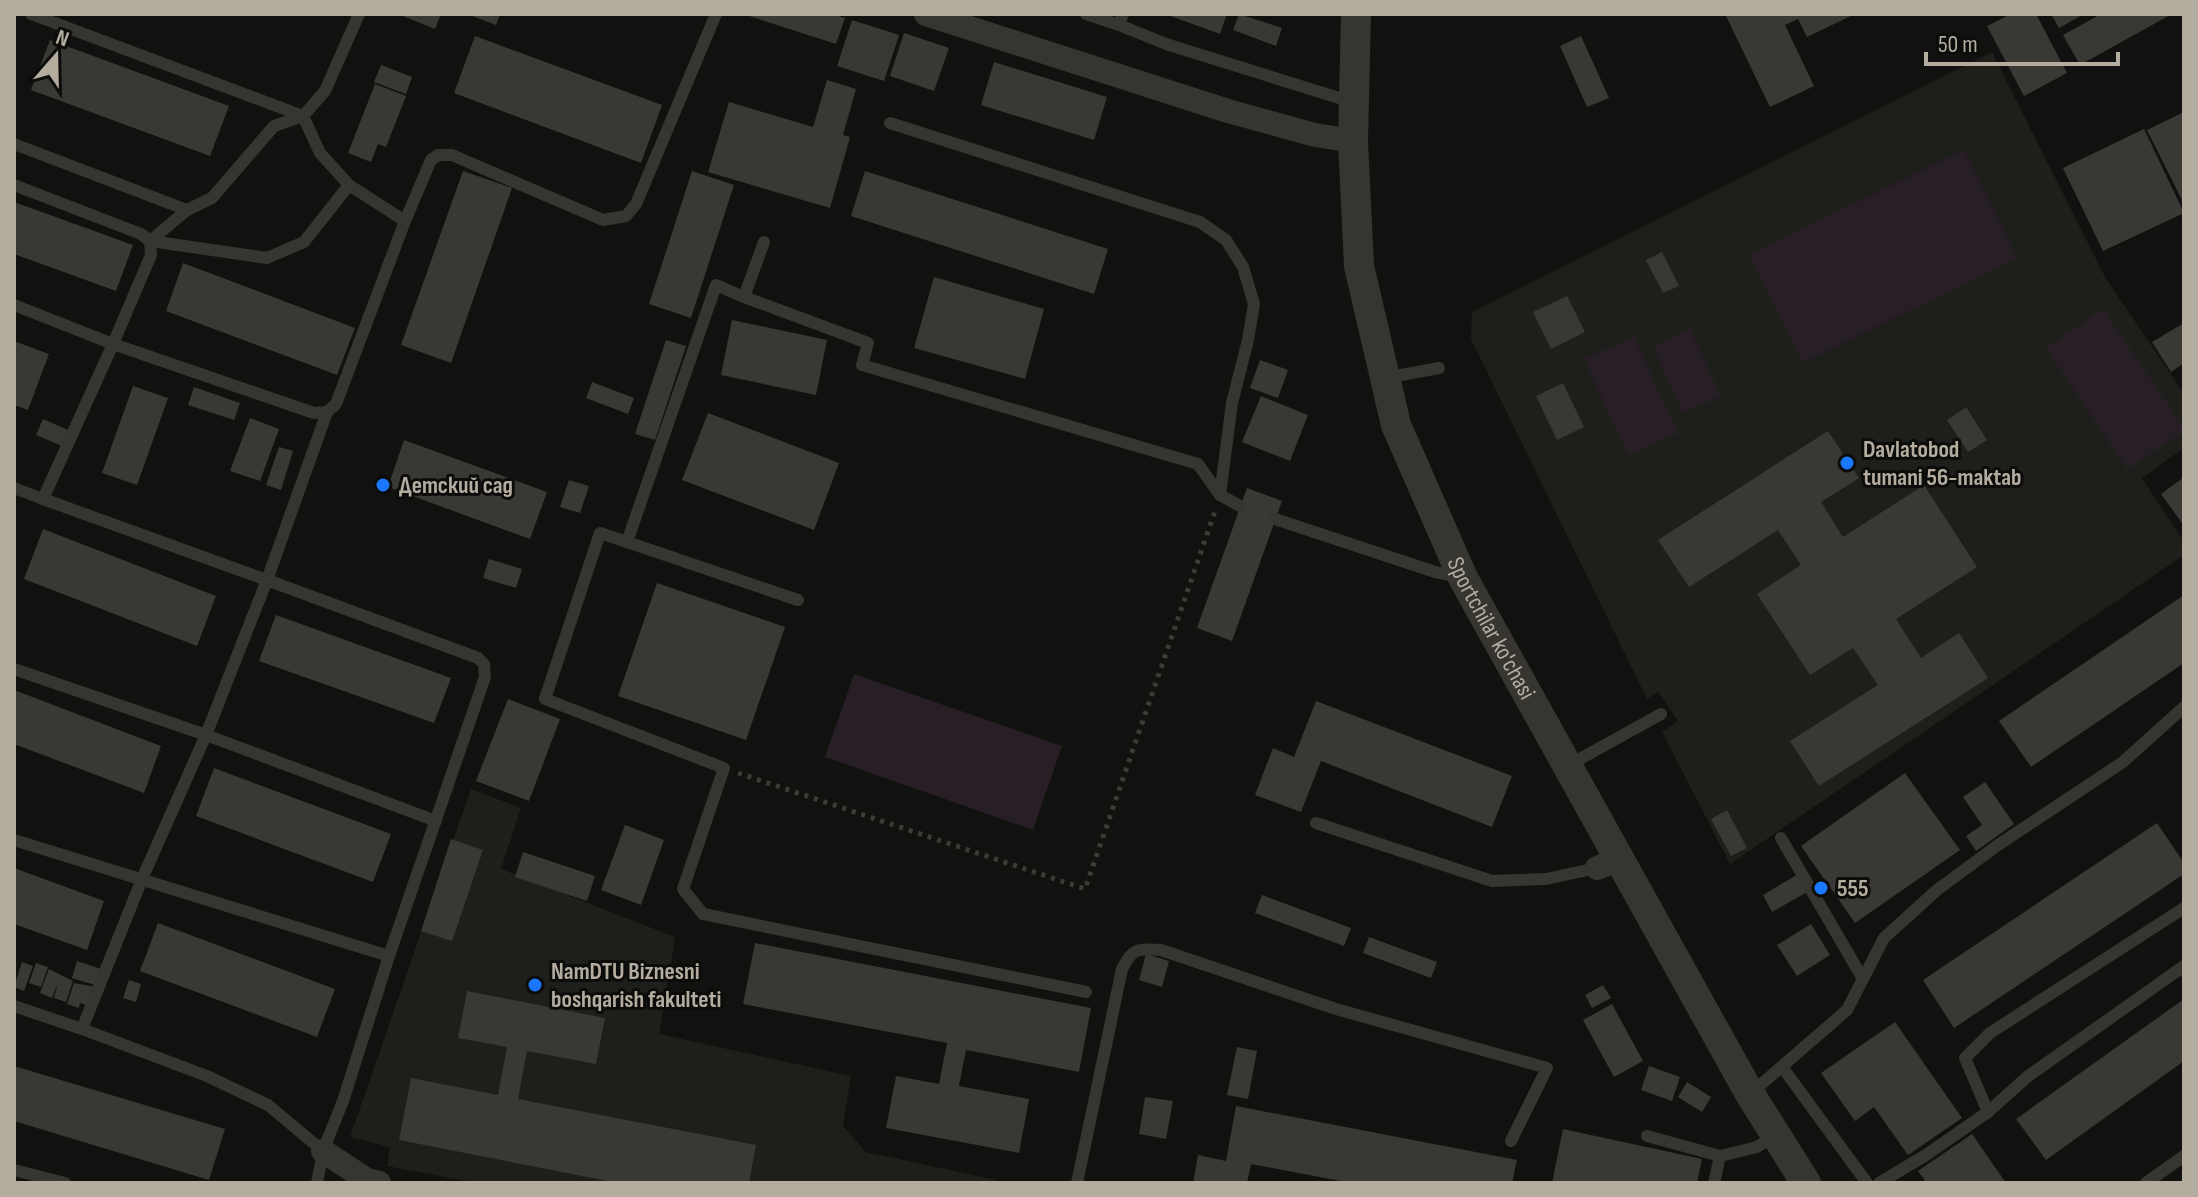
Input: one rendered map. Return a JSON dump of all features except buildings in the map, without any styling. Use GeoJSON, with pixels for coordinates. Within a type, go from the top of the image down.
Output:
{"type":"FeatureCollection","features":[{"type":"Feature","properties":{"kind":"street"},"geometry":{"type":"LineString","coordinates":[[926,14],[1228,111],[1315,135],[1353,141]]}},
{"type":"Feature","properties":{"kind":"street","name":"Sportchilar ko'chasi"},"geometry":{"type":"LineString","coordinates":[[1356,14],[1353,141],[1359,266],[1396,425],[1463,578],[1566,767],[1608,864],[1774,1136],[1806,1183]]}},
{"type":"Feature","properties":{"kind":"street"},"geometry":{"type":"LineString","coordinates":[[323,1151],[367,1180],[379,1183]]}},
{"type":"Feature","properties":{"kind":"lane"},"geometry":{"type":"LineString","coordinates":[[31,14],[303,116],[320,153],[349,185],[405,221]]}},
{"type":"Feature","properties":{"kind":"lane"},"geometry":{"type":"LineString","coordinates":[[150,241],[187,210],[212,198],[274,126],[303,116],[325,91],[359,14]]}},
{"type":"Feature","properties":{"kind":"lane"},"geometry":{"type":"LineString","coordinates":[[82,1029],[142,879],[206,735],[267,580],[327,412],[336,404],[431,160],[438,155],[452,155],[603,220],[626,216],[636,204],[716,14]]}},
{"type":"Feature","properties":{"kind":"lane"},"geometry":{"type":"LineString","coordinates":[[1086,14],[1121,20],[1166,44],[1354,103]]}},
{"type":"Feature","properties":{"kind":"lane"},"geometry":{"type":"LineString","coordinates":[[890,123],[1200,222],[1226,240],[1243,267],[1254,304],[1232,403],[1220,495]]}},
{"type":"Feature","properties":{"kind":"lane"},"geometry":{"type":"LineString","coordinates":[[14,144],[187,210]]}},
{"type":"Feature","properties":{"kind":"lane"},"geometry":{"type":"LineString","coordinates":[[14,185],[141,234],[150,241],[267,258],[304,242],[349,185]]}},
{"type":"Feature","properties":{"kind":"lane"},"geometry":{"type":"LineString","coordinates":[[43,499],[151,255],[150,241]]}},
{"type":"Feature","properties":{"kind":"lane"},"geometry":{"type":"LineString","coordinates":[[744,297],[764,242]]}},
{"type":"Feature","properties":{"kind":"lane"},"geometry":{"type":"LineString","coordinates":[[627,542],[716,285],[868,343],[862,365],[1198,464],[1220,495],[1240,506]]}},
{"type":"Feature","properties":{"kind":"lane"},"geometry":{"type":"LineString","coordinates":[[14,305],[113,344],[314,413],[327,412]]}},
{"type":"Feature","properties":{"kind":"lane"},"geometry":{"type":"LineString","coordinates":[[1385,378],[1439,368]]}},
{"type":"Feature","properties":{"kind":"lane"},"geometry":{"type":"LineString","coordinates":[[14,488],[478,658],[484,664],[485,677],[389,956],[343,1101],[323,1151],[317,1183]]}},
{"type":"Feature","properties":{"kind":"lane"},"geometry":{"type":"LineString","coordinates":[[1275,519],[1435,572],[1463,578]]}},
{"type":"Feature","properties":{"kind":"lane"},"geometry":{"type":"LineString","coordinates":[[798,600],[600,533],[545,699],[724,768],[683,889],[703,914],[1086,992]]}},
{"type":"Feature","properties":{"kind":"lane"},"geometry":{"type":"LineString","coordinates":[[14,669],[206,735],[436,821]]}},
{"type":"Feature","properties":{"kind":"lane"},"geometry":{"type":"LineString","coordinates":[[1750,1094],[1847,1010],[1884,938],[1937,890],[1998,845],[2123,762],[2184,707]]}},
{"type":"Feature","properties":{"kind":"lane"},"geometry":{"type":"LineString","coordinates":[[1566,767],[1661,714]]}},
{"type":"Feature","properties":{"kind":"lane"},"geometry":{"type":"LineString","coordinates":[[1316,823],[1492,881],[1546,879],[1608,864]]}},
{"type":"Feature","properties":{"kind":"lane"},"geometry":{"type":"LineString","coordinates":[[1781,838],[1863,979]]}},
{"type":"Feature","properties":{"kind":"lane"},"geometry":{"type":"LineString","coordinates":[[14,840],[389,956]]}},
{"type":"Feature","properties":{"kind":"lane"},"geometry":{"type":"LineString","coordinates":[[1988,1112],[1965,1058],[1990,1033],[2184,908]]}},
{"type":"Feature","properties":{"kind":"lane"},"geometry":{"type":"LineString","coordinates":[[1077,1183],[1122,969],[1129,955],[1139,949],[1161,950],[1336,1009],[1547,1068],[1511,1141]]}},
{"type":"Feature","properties":{"kind":"lane"},"geometry":{"type":"LineString","coordinates":[[1879,1183],[1988,1112],[2027,1077],[2184,966]]}},
{"type":"Feature","properties":{"kind":"lane"},"geometry":{"type":"LineString","coordinates":[[14,1006],[207,1076],[268,1105],[323,1151]]}},
{"type":"Feature","properties":{"kind":"lane"},"geometry":{"type":"LineString","coordinates":[[1783,1068],[1867,1183]]}},
{"type":"Feature","properties":{"kind":"lane"},"geometry":{"type":"LineString","coordinates":[[1647,1136],[1720,1156],[1757,1147],[1774,1136]]}},
{"type":"Feature","properties":{"kind":"lane"},"geometry":{"type":"LineString","coordinates":[[1714,1183],[1720,1156]]}},
{"type":"Feature","properties":{"kind":"lane"},"geometry":{"type":"LineString","coordinates":[[2146,1183],[2184,1156]]}},
{"type":"Feature","properties":{"kind":"lane"},"geometry":{"type":"LineString","coordinates":[[14,1170],[65,1183]]}},
{"type":"Feature","properties":{"kind":"path"},"geometry":{"type":"LineString","coordinates":[[724,768],[1085,889],[1220,495]]}},
{"type":"Feature","properties":{"kind":"shaded area","name":"Davlatobod tumani 56-maktab"},"geometry":{"type":"Polygon","coordinates":[[[1992,52],[2105,277],[2184,394],[2184,448],[2142,478],[2184,542],[2184,555],[1730,864],[1662,732],[1678,721],[1658,692],[1647,699],[1471,339],[1472,312],[1992,52]]]}},
{"type":"Feature","properties":{"kind":"shaded area"},"geometry":{"type":"Polygon","coordinates":[[[1964,150],[2017,258],[1802,363],[1749,255],[1964,150]]]}},
{"type":"Feature","properties":{"kind":"shaded area"},"geometry":{"type":"Polygon","coordinates":[[[2103,309],[2184,428],[2184,431],[2127,469],[2046,348],[2103,309]]]}},
{"type":"Feature","properties":{"kind":"shaded area"},"geometry":{"type":"Polygon","coordinates":[[[1690,329],[1721,396],[1683,413],[1653,346],[1690,329]]]}},
{"type":"Feature","properties":{"kind":"shaded area"},"geometry":{"type":"Polygon","coordinates":[[[1634,337],[1678,433],[1628,455],[1584,359],[1634,337]]]}},
{"type":"Feature","properties":{"kind":"shaded area"},"geometry":{"type":"Polygon","coordinates":[[[854,674],[1062,746],[1033,830],[825,757],[854,674]]]}},
{"type":"Feature","properties":{"kind":"shaded area","name":"NamDTU Biznesni boshqarish fakulteti"},"geometry":{"type":"Polygon","coordinates":[[[471,789],[521,808],[501,869],[675,937],[659,1034],[851,1076],[843,1126],[866,1152],[1010,1183],[476,1183],[387,1166],[390,1147],[350,1137],[471,789]]]}},
{"type":"Feature","properties":{"kind":"place","name":"Davlatobod tumani 56-maktab"},"geometry":{"type":"Point","coordinates":[1847,463]}},
{"type":"Feature","properties":{"kind":"place","name":"Детский сад"},"geometry":{"type":"Point","coordinates":[383,485]}},
{"type":"Feature","properties":{"kind":"place","name":"555"},"geometry":{"type":"Point","coordinates":[1821,888]}},
{"type":"Feature","properties":{"kind":"place","name":"NamDTU Biznesni boshqarish fakulteti"},"geometry":{"type":"Point","coordinates":[535,985]}}]}
